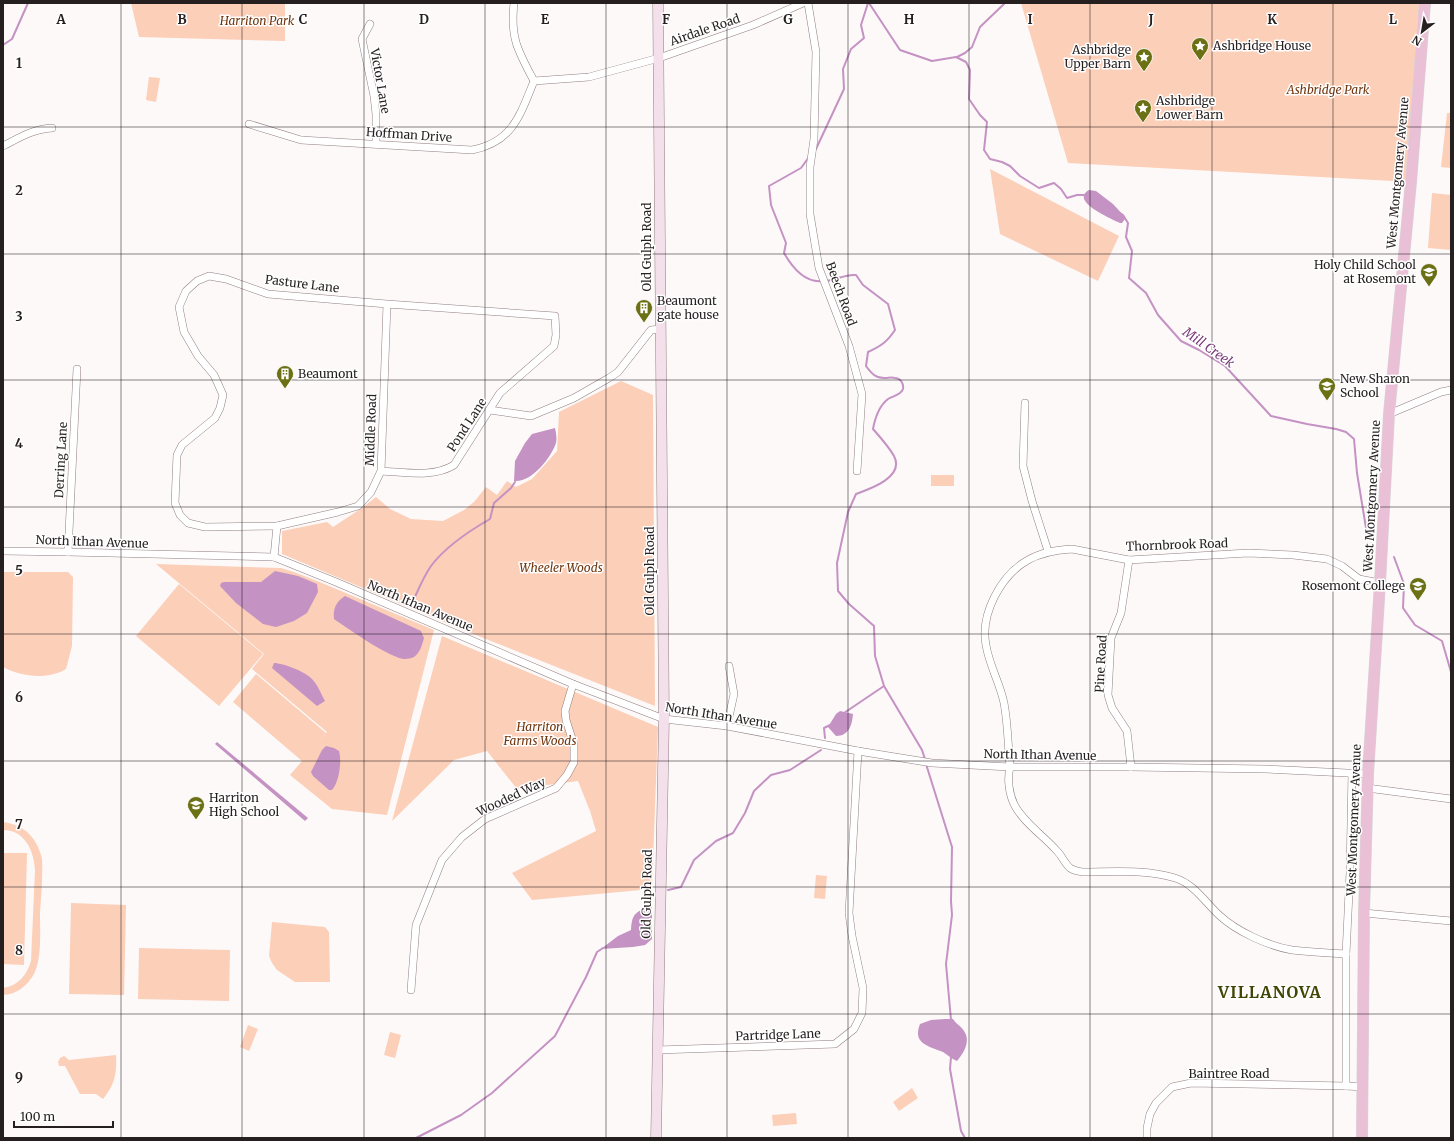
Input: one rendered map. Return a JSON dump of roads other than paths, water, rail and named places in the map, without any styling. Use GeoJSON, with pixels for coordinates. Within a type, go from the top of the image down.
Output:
{"type":"FeatureCollection","features":[{"type":"Feature","properties":{"kind":"main road","name":"West Montgomery Avenue"},"geometry":{"type":"LineString","coordinates":[[1362,1138],[1364,1087],[1364,913],[1367,788],[1389,414],[1411,182],[1425,3]]}},
{"type":"Feature","properties":{"kind":"street"},"geometry":{"type":"LineString","coordinates":[[514,3],[513,30],[516,42],[519,53],[534,81]]}},
{"type":"Feature","properties":{"kind":"street","name":"Old Gulph Road"},"geometry":{"type":"LineString","coordinates":[[656,1138],[664,719],[658,3]]}},
{"type":"Feature","properties":{"kind":"street","name":"Airdale Road"},"geometry":{"type":"LineString","coordinates":[[534,81],[589,77],[659,58],[753,25],[803,3]]}},
{"type":"Feature","properties":{"kind":"street","name":"Beech Road"},"geometry":{"type":"LineString","coordinates":[[808,3],[816,52],[814,139],[810,167],[810,214],[819,268],[849,346],[862,394],[857,471]]}},
{"type":"Feature","properties":{"kind":"street","name":"Victor Lane"},"geometry":{"type":"LineString","coordinates":[[370,24],[362,39],[374,96],[376,114],[376,144]]}},
{"type":"Feature","properties":{"kind":"street","name":"Hoffman Drive"},"geometry":{"type":"LineString","coordinates":[[249,124],[301,140],[472,150],[483,148],[495,143],[509,132],[520,114],[534,81]]}},
{"type":"Feature","properties":{"kind":"street"},"geometry":{"type":"LineString","coordinates":[[3,146],[30,132],[52,128]]}},
{"type":"Feature","properties":{"kind":"street","name":"Pasture Lane"},"geometry":{"type":"LineString","coordinates":[[277,526],[205,527],[188,523],[180,514],[175,504],[177,455],[182,445],[215,418],[220,408],[223,395],[214,375],[198,356],[184,332],[180,307],[186,291],[197,281],[209,276],[226,279],[268,294],[555,316],[556,335],[554,346]]}},
{"type":"Feature","properties":{"kind":"street","name":"Middle Road"},"geometry":{"type":"LineString","coordinates":[[277,526],[358,506],[371,492],[381,471],[387,304]]}},
{"type":"Feature","properties":{"kind":"street"},"geometry":{"type":"LineString","coordinates":[[490,410],[531,416],[574,398],[618,372],[652,330],[661,329]]}},
{"type":"Feature","properties":{"kind":"street","name":"Pond Lane"},"geometry":{"type":"LineString","coordinates":[[381,471],[431,473],[446,470],[454,465],[500,392],[554,346]]}},
{"type":"Feature","properties":{"kind":"street","name":"Derring Lane"},"geometry":{"type":"LineString","coordinates":[[68,552],[77,369]]}},
{"type":"Feature","properties":{"kind":"street"},"geometry":{"type":"LineString","coordinates":[[1389,414],[1441,392],[1451,390]]}},
{"type":"Feature","properties":{"kind":"street"},"geometry":{"type":"LineString","coordinates":[[1025,403],[1023,466],[1048,552]]}},
{"type":"Feature","properties":{"kind":"street"},"geometry":{"type":"LineString","coordinates":[[274,557],[277,526]]}},
{"type":"Feature","properties":{"kind":"street","name":"Thornbrook Road"},"geometry":{"type":"LineString","coordinates":[[1346,954],[1290,949],[1258,939],[1237,929],[1219,915],[1190,886],[1177,878],[1147,873],[1082,872],[1074,871],[1069,868],[1058,852],[1021,815],[1011,795],[1008,774],[1010,767],[1004,703],[985,644],[986,624],[993,597],[1005,581],[1022,564],[1048,552],[1072,548],[1129,560],[1248,553],[1285,554],[1327,559],[1342,566],[1359,579],[1380,582]]}},
{"type":"Feature","properties":{"kind":"street","name":"North Ithan Avenue"},"geometry":{"type":"LineString","coordinates":[[3,551],[274,557],[336,582],[573,684],[664,719],[727,726],[858,751],[932,763],[1010,767],[1265,769],[1368,774]]}},
{"type":"Feature","properties":{"kind":"street","name":"Pine Road"},"geometry":{"type":"LineString","coordinates":[[1129,560],[1121,613],[1111,638],[1108,695],[1112,708],[1127,731],[1131,767]]}},
{"type":"Feature","properties":{"kind":"street"},"geometry":{"type":"LineString","coordinates":[[727,726],[734,694],[728,666]]}},
{"type":"Feature","properties":{"kind":"street","name":"Wooded Way"},"geometry":{"type":"LineString","coordinates":[[411,990],[416,925],[442,860],[462,837],[485,819],[556,788],[567,775],[574,762],[574,745],[566,720],[565,711],[573,684]]}},
{"type":"Feature","properties":{"kind":"street","name":"Partridge Lane"},"geometry":{"type":"LineString","coordinates":[[657,1050],[835,1044],[854,1029],[862,1013],[863,988],[852,936],[849,913],[858,751]]}},
{"type":"Feature","properties":{"kind":"street","name":"West Montgomery Avenue"},"geometry":{"type":"LineString","coordinates":[[1346,1086],[1346,954],[1350,872],[1352,773]]}},
{"type":"Feature","properties":{"kind":"street"},"geometry":{"type":"LineString","coordinates":[[1367,788],[1451,799]]}},
{"type":"Feature","properties":{"kind":"street"},"geometry":{"type":"LineString","coordinates":[[1364,913],[1451,921]]}},
{"type":"Feature","properties":{"kind":"street","name":"Baintree Road"},"geometry":{"type":"LineString","coordinates":[[1147,1138],[1147,1128],[1152,1107],[1172,1087],[1191,1083],[1346,1086]]}},
{"type":"Feature","properties":{"kind":"street"},"geometry":{"type":"LineString","coordinates":[[1346,1086],[1364,1087]]}},
{"type":"Feature","properties":{"kind":"waterway"},"geometry":{"type":"LineString","coordinates":[[3,45],[12,39],[28,3]]}},
{"type":"Feature","properties":{"kind":"waterway"},"geometry":{"type":"LineString","coordinates":[[816,149],[844,89],[843,69],[851,49],[864,38],[861,25],[868,3]]}},
{"type":"Feature","properties":{"kind":"waterway","name":"Mill Creek"},"geometry":{"type":"LineString","coordinates":[[869,3],[900,50],[932,61],[956,57],[966,62],[970,70],[969,99],[987,122],[984,150],[990,159],[1010,166],[1020,176],[1039,188],[1054,183],[1061,189],[1067,198],[1077,195],[1086,195]]}},
{"type":"Feature","properties":{"kind":"waterway"},"geometry":{"type":"LineString","coordinates":[[957,57],[972,47],[980,27],[1005,3]]}},
{"type":"Feature","properties":{"kind":"waterway"},"geometry":{"type":"LineString","coordinates":[[809,157],[801,168],[769,186],[771,205],[786,243],[784,253],[795,269],[804,277],[816,281],[822,281]]}},
{"type":"Feature","properties":{"kind":"waterway","name":"Mill Creek"},"geometry":{"type":"LineString","coordinates":[[1120,213],[1128,223],[1126,237],[1132,251],[1129,278],[1146,293],[1158,315],[1181,341],[1225,366],[1271,416],[1336,429],[1346,432],[1354,439],[1357,473],[1368,533]]}},
{"type":"Feature","properties":{"kind":"waterway"},"geometry":{"type":"LineString","coordinates":[[826,281],[848,275],[856,275],[863,285],[888,304],[895,330],[889,338],[877,348],[868,352],[866,366],[877,376],[882,378],[897,378],[903,385],[901,393],[888,399],[882,405],[876,417],[873,429],[894,456],[896,463],[895,470],[891,476],[884,481],[856,494],[848,512],[837,563],[838,591],[849,604],[874,626],[875,656],[884,686],[922,750],[925,759]]}},
{"type":"Feature","properties":{"kind":"waterway"},"geometry":{"type":"LineString","coordinates":[[414,599],[426,574],[437,559],[458,540],[490,519],[494,503],[511,488],[515,482]]}},
{"type":"Feature","properties":{"kind":"waterway","name":"Mill Creek"},"geometry":{"type":"LineString","coordinates":[[1394,557],[1404,584],[1403,608],[1415,625],[1442,641],[1451,672]]}},
{"type":"Feature","properties":{"kind":"waterway"},"geometry":{"type":"LineString","coordinates":[[844,713],[884,686]]}},
{"type":"Feature","properties":{"kind":"waterway"},"geometry":{"type":"LineString","coordinates":[[825,738],[824,728],[830,725]]}},
{"type":"Feature","properties":{"kind":"waterway"},"geometry":{"type":"LineString","coordinates":[[668,890],[681,887],[694,860],[716,841],[733,833],[745,813],[754,791],[771,775],[790,770],[821,750]]}},
{"type":"Feature","properties":{"kind":"waterway"},"geometry":{"type":"LineString","coordinates":[[926,764],[952,847],[952,915],[946,964],[951,1020]]}},
{"type":"Feature","properties":{"kind":"waterway"},"geometry":{"type":"LineString","coordinates":[[416,1138],[461,1115],[492,1093],[555,1036],[586,977],[597,952],[603,948]]}},
{"type":"Feature","properties":{"kind":"waterway"},"geometry":{"type":"LineString","coordinates":[[951,1057],[950,1069],[961,1131],[965,1138]]}},
{"type":"Feature","properties":{"kind":"place","name":"Ashbridge House"},"geometry":{"type":"Point","coordinates":[1200,61]}},
{"type":"Feature","properties":{"kind":"place","name":"Ashbridge Upper Barn"},"geometry":{"type":"Point","coordinates":[1144,72]}},
{"type":"Feature","properties":{"kind":"place","name":"Ashbridge Lower Barn"},"geometry":{"type":"Point","coordinates":[1143,123]}},
{"type":"Feature","properties":{"kind":"place","name":"Holy Child School at Rosemont"},"geometry":{"type":"Point","coordinates":[1429,287]}},
{"type":"Feature","properties":{"kind":"place","name":"Beaumont gate house"},"geometry":{"type":"Point","coordinates":[644,323]}},
{"type":"Feature","properties":{"kind":"place","name":"Beaumont"},"geometry":{"type":"Point","coordinates":[285,389]}},
{"type":"Feature","properties":{"kind":"place","name":"New Sharon School"},"geometry":{"type":"Point","coordinates":[1327,401]}},
{"type":"Feature","properties":{"kind":"place","name":"Rosemont College"},"geometry":{"type":"Point","coordinates":[1418,601]}},
{"type":"Feature","properties":{"kind":"place","name":"Harriton High School"},"geometry":{"type":"Point","coordinates":[196,820]}},
{"type":"Feature","properties":{"kind":"district","name":"VILLANOVA"},"geometry":{"type":"Point","coordinates":[1270,992]}},
{"type":"Feature","properties":{"kind":"park label","name":"Harriton Park"},"geometry":{"type":"Point","coordinates":[257,21]}},
{"type":"Feature","properties":{"kind":"park label","name":"Ashbridge Park"},"geometry":{"type":"Point","coordinates":[1328,90]}},
{"type":"Feature","properties":{"kind":"park label","name":"Wheeler Woods"},"geometry":{"type":"Point","coordinates":[561,568]}},
{"type":"Feature","properties":{"kind":"park label","name":"Harriton Farms Woods"},"geometry":{"type":"Point","coordinates":[540,734]}}]}
